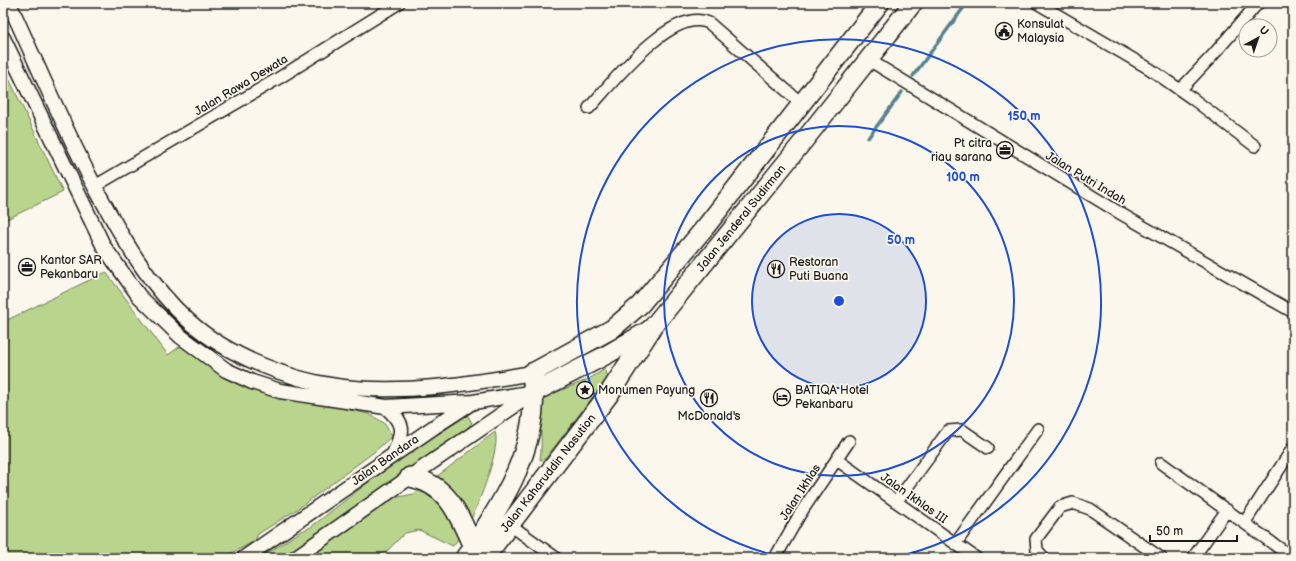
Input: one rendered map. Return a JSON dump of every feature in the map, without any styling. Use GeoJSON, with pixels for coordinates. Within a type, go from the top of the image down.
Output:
{"type":"FeatureCollection","features":[{"type":"Feature","properties":{"kind":"highway","name":"Jalan Kaharuddin Nasution"},"geometry":{"type":"LineString","coordinates":[[474,554],[509,524],[609,394],[652,329]]}},
{"type":"Feature","properties":{"kind":"highway","name":"Jalan Kaharuddin Nasution"},"geometry":{"type":"LineString","coordinates":[[474,554],[518,472],[533,422],[535,392],[532,372]]}},
{"type":"Feature","properties":{"kind":"highway"},"geometry":{"type":"LineString","coordinates":[[410,477],[422,479],[430,483],[448,500],[458,514],[474,554]]}},
{"type":"Feature","properties":{"kind":"main road","name":"Jalan Jenderal Sudirman"},"geometry":{"type":"LineString","coordinates":[[532,372],[612,329],[640,305],[702,231],[880,3]]}},
{"type":"Feature","properties":{"kind":"main road","name":"Jalan Jenderal Sudirman"},"geometry":{"type":"LineString","coordinates":[[535,392],[652,329],[869,60],[913,3]]}},
{"type":"Feature","properties":{"kind":"main road"},"geometry":{"type":"LineString","coordinates":[[864,23],[884,40]]}},
{"type":"Feature","properties":{"kind":"street"},"geometry":{"type":"LineString","coordinates":[[9,3],[75,150],[95,186],[106,211],[144,270],[180,313],[210,337],[235,352],[283,373],[335,386],[382,389],[447,386],[532,372]]}},
{"type":"Feature","properties":{"kind":"street","name":"Jalan Rawa Dewata"},"geometry":{"type":"LineString","coordinates":[[95,186],[279,78],[398,3]]}},
{"type":"Feature","properties":{"kind":"street"},"geometry":{"type":"LineString","coordinates":[[1037,3],[1150,70],[1180,90],[1255,146]]}},
{"type":"Feature","properties":{"kind":"street"},"geometry":{"type":"LineString","coordinates":[[1180,90],[1213,55],[1258,3]]}},
{"type":"Feature","properties":{"kind":"street"},"geometry":{"type":"LineString","coordinates":[[589,108],[630,62],[648,45],[687,21],[696,19],[709,23],[802,104]]}},
{"type":"Feature","properties":{"kind":"street"},"geometry":{"type":"LineString","coordinates":[[3,38],[104,247],[139,296],[180,336],[226,370],[252,382],[280,391],[386,407],[473,402],[535,392]]}},
{"type":"Feature","properties":{"kind":"street","name":"Jalan Putri Indah"},"geometry":{"type":"LineString","coordinates":[[869,60],[1123,215],[1293,312]]}},
{"type":"Feature","properties":{"kind":"street"},"geometry":{"type":"LineString","coordinates":[[33,100],[49,91]]}},
{"type":"Feature","properties":{"kind":"street","name":"Jalan Bandara"},"geometry":{"type":"LineString","coordinates":[[244,558],[394,454],[473,402],[532,372]]}},
{"type":"Feature","properties":{"kind":"street"},"geometry":{"type":"LineString","coordinates":[[295,558],[535,392]]}},
{"type":"Feature","properties":{"kind":"street"},"geometry":{"type":"LineString","coordinates":[[386,407],[399,419],[401,430],[402,438],[394,454]]}},
{"type":"Feature","properties":{"kind":"street"},"geometry":{"type":"LineString","coordinates":[[956,543],[1038,428]]}},
{"type":"Feature","properties":{"kind":"street"},"geometry":{"type":"LineString","coordinates":[[897,501],[948,431],[962,430],[988,448]]}},
{"type":"Feature","properties":{"kind":"street","name":"Jalan Ikhlas"},"geometry":{"type":"LineString","coordinates":[[775,558],[800,514],[849,441]]}},
{"type":"Feature","properties":{"kind":"street"},"geometry":{"type":"LineString","coordinates":[[1244,522],[1293,448]]}},
{"type":"Feature","properties":{"kind":"street","name":"Jalan Ikhlas III"},"geometry":{"type":"LineString","coordinates":[[836,460],[897,501],[976,558]]}},
{"type":"Feature","properties":{"kind":"street"},"geometry":{"type":"LineString","coordinates":[[1161,463],[1293,558]]}},
{"type":"Feature","properties":{"kind":"street"},"geometry":{"type":"LineString","coordinates":[[1044,558],[1037,550],[1036,539],[1060,507],[1073,503],[1090,509],[1161,558]]}},
{"type":"Feature","properties":{"kind":"street"},"geometry":{"type":"LineString","coordinates":[[1193,558],[1227,510]]}},
{"type":"Feature","properties":{"kind":"street"},"geometry":{"type":"LineString","coordinates":[[509,524],[556,558]]}},
{"type":"Feature","properties":{"kind":"green space"},"geometry":{"type":"Polygon","coordinates":[[[3,66],[63,192],[3,221],[3,66]]]}},
{"type":"Feature","properties":{"kind":"green space"},"geometry":{"type":"Polygon","coordinates":[[[106,272],[168,355],[182,345],[264,391],[369,414],[384,423],[392,436],[374,452],[299,508],[258,534],[255,541],[222,558],[3,558],[3,322],[106,272]]]}},
{"type":"Feature","properties":{"kind":"green space"},"geometry":{"type":"Polygon","coordinates":[[[605,369],[608,377],[545,459],[540,460],[541,438],[537,400],[589,379],[605,369]]]}},
{"type":"Feature","properties":{"kind":"green space"},"geometry":{"type":"Polygon","coordinates":[[[464,416],[468,416],[472,423],[466,429],[294,551],[283,558],[260,558],[300,532],[311,527],[375,477],[464,416]]]}},
{"type":"Feature","properties":{"kind":"green space"},"geometry":{"type":"Polygon","coordinates":[[[495,432],[496,439],[493,460],[485,486],[473,515],[453,546],[419,530],[405,533],[386,552],[371,558],[309,558],[332,536],[369,511],[393,498],[414,494],[495,432]]]}},
{"type":"Feature","properties":{"kind":"waterway"},"geometry":{"type":"LineString","coordinates":[[913,76],[967,3]]}},
{"type":"Feature","properties":{"kind":"waterway"},"geometry":{"type":"LineString","coordinates":[[868,138],[902,92]]}},
{"type":"Feature","properties":{"kind":"place","name":"Konsulat Malaysia"},"geometry":{"type":"Point","coordinates":[1004,31]}},
{"type":"Feature","properties":{"kind":"place","name":"Pt citra riau sarana"},"geometry":{"type":"Point","coordinates":[1005,150]}},
{"type":"Feature","properties":{"kind":"place","name":"Kantor SAR Pekanbaru"},"geometry":{"type":"Point","coordinates":[27,267]}},
{"type":"Feature","properties":{"kind":"place","name":"Restoran Puti Buana"},"geometry":{"type":"Point","coordinates":[776,269]}},
{"type":"Feature","properties":{"kind":"place","name":"Monumen Payung"},"geometry":{"type":"Point","coordinates":[585,390]}},
{"type":"Feature","properties":{"kind":"place","name":"BATIQA Hotel Pekanbaru"},"geometry":{"type":"Point","coordinates":[782,397]}},
{"type":"Feature","properties":{"kind":"place","name":"McDonald's"},"geometry":{"type":"Point","coordinates":[709,398]}}]}
